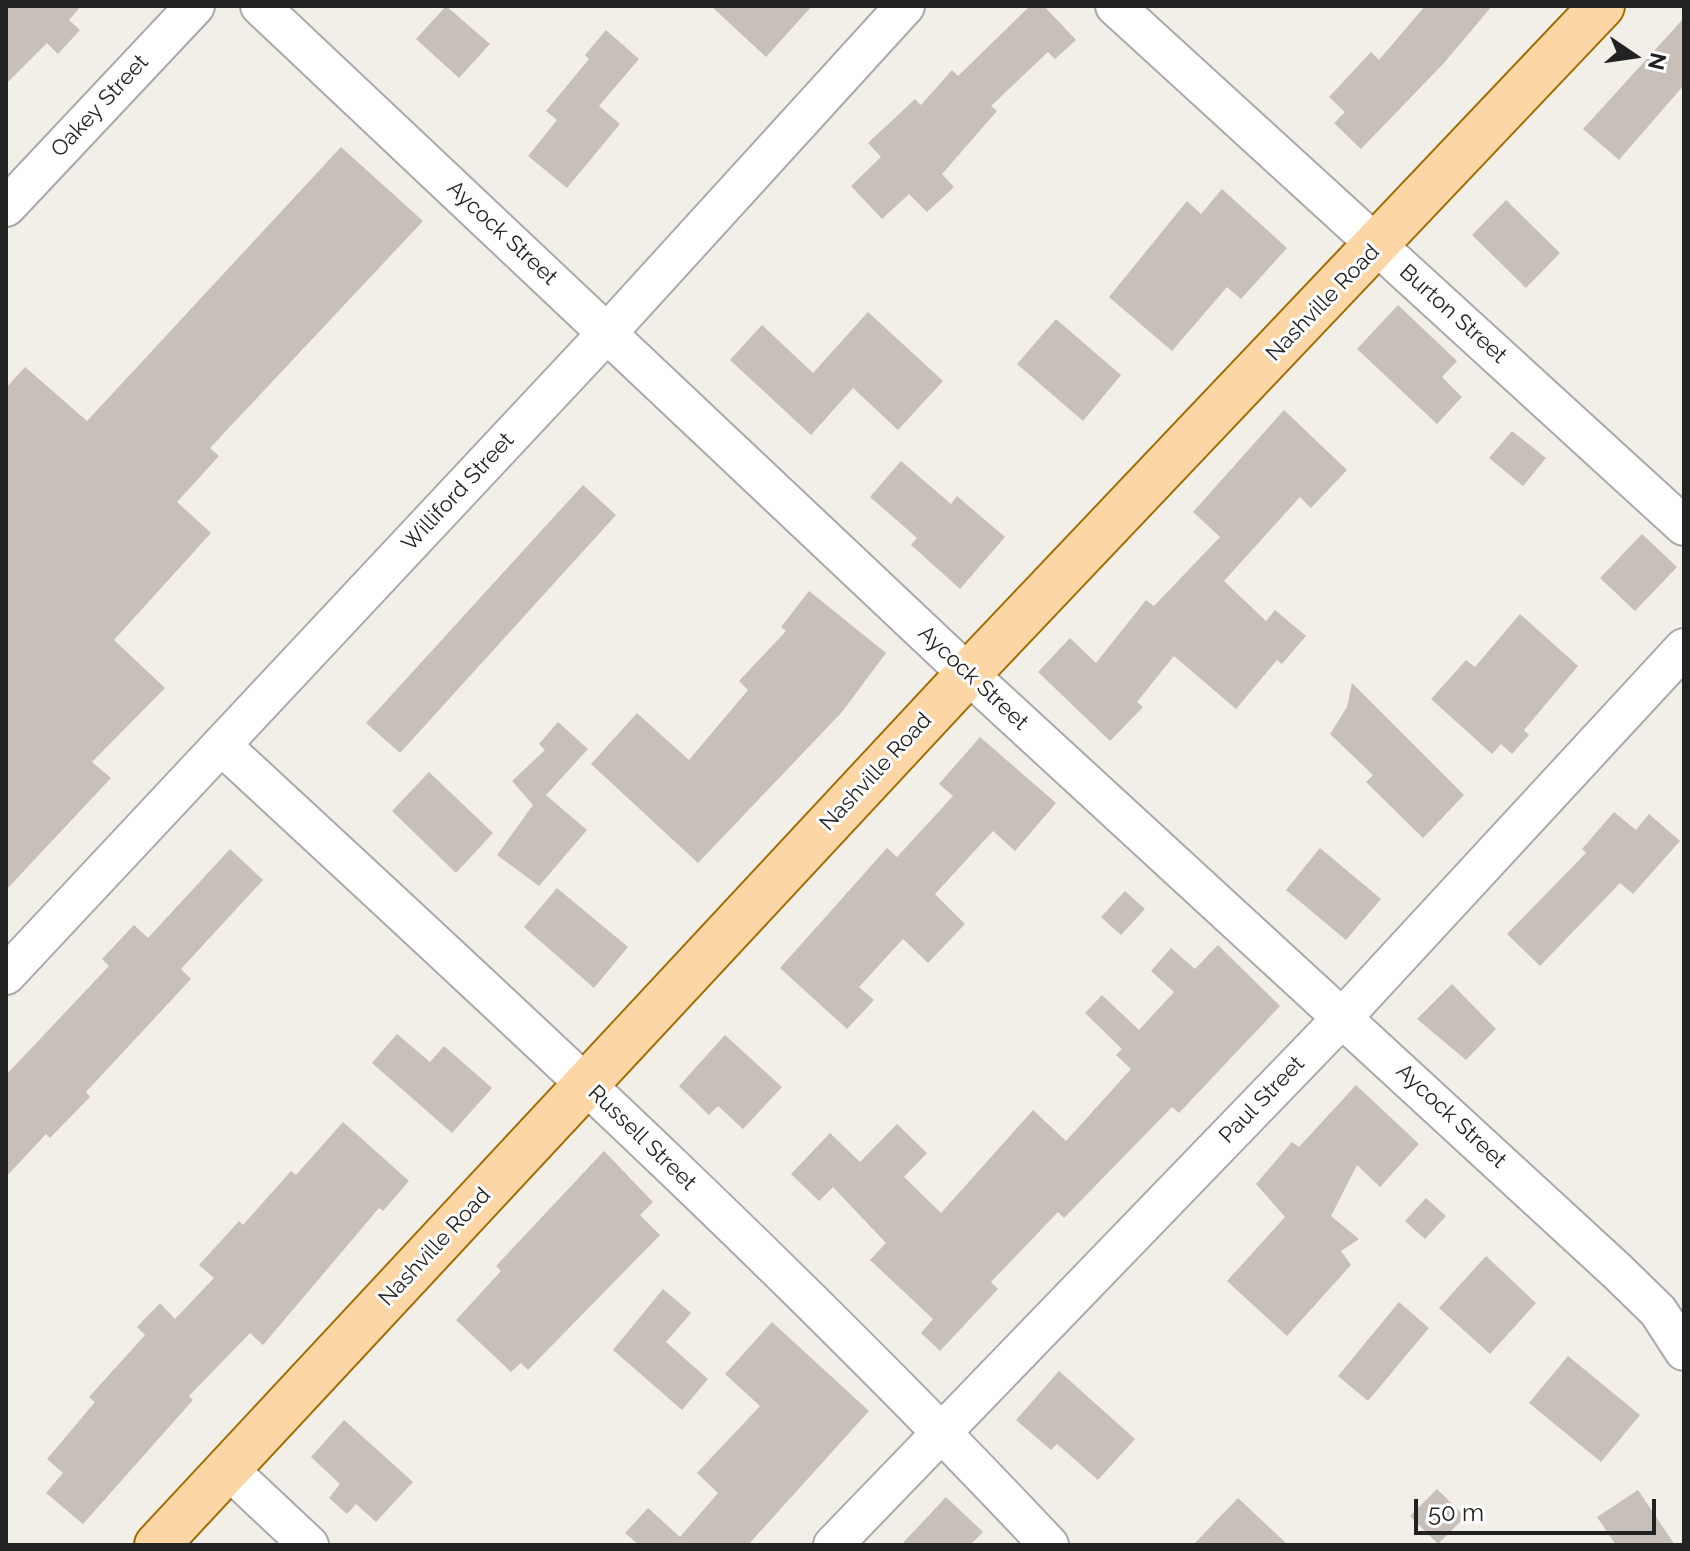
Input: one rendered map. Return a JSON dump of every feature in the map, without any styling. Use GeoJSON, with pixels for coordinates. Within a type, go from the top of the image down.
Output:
{"type":"FeatureCollection","features":[{"type":"Feature","properties":{"kind":"main road","name":"Nashville Road"},"geometry":{"type":"LineString","coordinates":[[157,1545],[968,674],[1378,246],[1602,6]]}},
{"type":"Feature","properties":{"kind":"street","name":"Oakey Street"},"geometry":{"type":"LineString","coordinates":[[6,207],[195,6]]}},
{"type":"Feature","properties":{"kind":"street","name":"Aycock Street"},"geometry":{"type":"LineString","coordinates":[[260,6],[968,674],[1617,1271],[1658,1311],[1684,1351]]}},
{"type":"Feature","properties":{"kind":"street","name":"Williford Street"},"geometry":{"type":"LineString","coordinates":[[6,975],[608,332],[905,6]]}},
{"type":"Feature","properties":{"kind":"street","name":"Burton Street"},"geometry":{"type":"LineString","coordinates":[[1115,6],[1684,526]]}},
{"type":"Feature","properties":{"kind":"street","name":"Paul Street"},"geometry":{"type":"LineString","coordinates":[[833,1545],[1343,1017],[1684,648]]}},
{"type":"Feature","properties":{"kind":"street","name":"Russell Street"},"geometry":{"type":"LineString","coordinates":[[221,745],[587,1083],[941,1430],[1049,1545]]}},
{"type":"Feature","properties":{"kind":"street"},"geometry":{"type":"LineString","coordinates":[[228,1469],[309,1545]]}},
{"type":"Feature","properties":{"kind":"building"},"geometry":{"type":"Polygon","coordinates":[[[6,6],[81,6],[69,20],[80,30],[58,54],[47,43],[6,84],[6,6]]]}},
{"type":"Feature","properties":{"kind":"building"},"geometry":{"type":"Polygon","coordinates":[[[446,6],[490,44],[459,78],[416,39],[446,6]]]}},
{"type":"Feature","properties":{"kind":"building"},"geometry":{"type":"Polygon","coordinates":[[[711,6],[812,6],[766,57],[711,6]]]}},
{"type":"Feature","properties":{"kind":"building"},"geometry":{"type":"Polygon","coordinates":[[[1030,6],[1044,6],[1076,40],[1055,59],[1048,52],[991,106],[997,111],[942,174],[954,187],[927,212],[909,194],[882,219],[851,186],[881,157],[868,143],[915,99],[921,105],[952,70],[958,76],[1030,6]]]}},
{"type":"Feature","properties":{"kind":"building"},"geometry":{"type":"Polygon","coordinates":[[[1425,6],[1492,6],[1444,63],[1361,149],[1334,123],[1345,112],[1329,97],[1371,52],[1379,60],[1425,6]]]}},
{"type":"Feature","properties":{"kind":"building"},"geometry":{"type":"Polygon","coordinates":[[[1684,18],[1684,85],[1619,160],[1583,129],[1684,18]]]}},
{"type":"Feature","properties":{"kind":"building"},"geometry":{"type":"Polygon","coordinates":[[[606,30],[639,59],[599,106],[620,124],[567,188],[528,156],[557,120],[546,111],[589,59],[585,55],[606,30]]]}},
{"type":"Feature","properties":{"kind":"building"},"geometry":{"type":"Polygon","coordinates":[[[341,147],[423,221],[210,448],[219,456],[177,502],[211,533],[114,640],[165,688],[92,762],[111,778],[6,890],[6,388],[25,367],[87,421],[341,147]]]}},
{"type":"Feature","properties":{"kind":"building"},"geometry":{"type":"Polygon","coordinates":[[[1222,189],[1287,248],[1241,299],[1227,287],[1172,351],[1109,297],[1187,201],[1201,214],[1222,189]]]}},
{"type":"Feature","properties":{"kind":"building"},"geometry":{"type":"Polygon","coordinates":[[[1506,200],[1560,253],[1526,288],[1472,235],[1506,200]]]}},
{"type":"Feature","properties":{"kind":"building"},"geometry":{"type":"Polygon","coordinates":[[[1398,305],[1457,361],[1442,377],[1462,397],[1437,424],[1357,349],[1398,305]]]}},
{"type":"Feature","properties":{"kind":"building"},"geometry":{"type":"Polygon","coordinates":[[[868,312],[943,381],[898,430],[853,388],[811,435],[730,360],[762,325],[813,373],[868,312]]]}},
{"type":"Feature","properties":{"kind":"building"},"geometry":{"type":"Polygon","coordinates":[[[1056,319],[1121,375],[1083,421],[1017,364],[1056,319]]]}},
{"type":"Feature","properties":{"kind":"building"},"geometry":{"type":"Polygon","coordinates":[[[1284,410],[1347,470],[1311,508],[1300,497],[1224,581],[1266,621],[1275,610],[1306,636],[1282,664],[1277,660],[1236,709],[1174,656],[1137,702],[1143,707],[1110,741],[1038,672],[1070,638],[1096,663],[1146,600],[1154,606],[1220,537],[1193,512],[1284,410]]]}},
{"type":"Feature","properties":{"kind":"building"},"geometry":{"type":"Polygon","coordinates":[[[1512,431],[1546,458],[1523,486],[1489,458],[1512,431]]]}},
{"type":"Feature","properties":{"kind":"building"},"geometry":{"type":"Polygon","coordinates":[[[901,461],[951,504],[957,496],[1005,537],[960,589],[911,545],[917,538],[870,497],[901,461]]]}},
{"type":"Feature","properties":{"kind":"building"},"geometry":{"type":"Polygon","coordinates":[[[583,485],[616,515],[400,753],[366,723],[583,485]]]}},
{"type":"Feature","properties":{"kind":"building"},"geometry":{"type":"Polygon","coordinates":[[[1642,534],[1677,567],[1635,611],[1600,578],[1642,534]]]}},
{"type":"Feature","properties":{"kind":"building"},"geometry":{"type":"Polygon","coordinates":[[[809,591],[886,653],[842,712],[698,863],[591,764],[637,713],[689,760],[748,690],[739,681],[786,631],[781,627],[809,591]]]}},
{"type":"Feature","properties":{"kind":"building"},"geometry":{"type":"Polygon","coordinates":[[[1520,614],[1578,666],[1524,730],[1529,735],[1512,754],[1501,744],[1492,754],[1431,699],[1466,660],[1475,667],[1520,614]]]}},
{"type":"Feature","properties":{"kind":"building"},"geometry":{"type":"Polygon","coordinates":[[[1352,683],[1464,795],[1423,838],[1366,782],[1373,775],[1330,734],[1347,707],[1352,683]]]}},
{"type":"Feature","properties":{"kind":"building"},"geometry":{"type":"Polygon","coordinates":[[[558,722],[588,749],[546,795],[587,830],[539,886],[497,855],[533,805],[512,781],[545,750],[539,744],[558,722]]]}},
{"type":"Feature","properties":{"kind":"building"},"geometry":{"type":"Polygon","coordinates":[[[980,737],[1056,803],[1015,851],[993,831],[935,894],[965,924],[928,963],[903,939],[859,987],[874,1000],[847,1029],[780,968],[887,848],[897,857],[953,796],[939,784],[980,737]]]}},
{"type":"Feature","properties":{"kind":"building"},"geometry":{"type":"Polygon","coordinates":[[[429,772],[493,833],[456,873],[392,811],[429,772]]]}},
{"type":"Feature","properties":{"kind":"building"},"geometry":{"type":"Polygon","coordinates":[[[1614,812],[1636,830],[1649,814],[1680,841],[1633,894],[1620,883],[1540,966],[1507,934],[1586,853],[1582,849],[1614,812]]]}},
{"type":"Feature","properties":{"kind":"building"},"geometry":{"type":"Polygon","coordinates":[[[1320,848],[1381,899],[1346,940],[1286,890],[1320,848]]]}},
{"type":"Feature","properties":{"kind":"building"},"geometry":{"type":"Polygon","coordinates":[[[230,849],[263,880],[181,969],[191,979],[86,1092],[90,1097],[50,1138],[46,1134],[6,1177],[6,1075],[109,966],[102,959],[134,925],[148,938],[230,849]]]}},
{"type":"Feature","properties":{"kind":"building"},"geometry":{"type":"Polygon","coordinates":[[[557,888],[628,947],[594,988],[524,927],[557,888]]]}},
{"type":"Feature","properties":{"kind":"building"},"geometry":{"type":"Polygon","coordinates":[[[1125,891],[1145,909],[1121,935],[1101,917],[1125,891]]]}},
{"type":"Feature","properties":{"kind":"building"},"geometry":{"type":"Polygon","coordinates":[[[1218,945],[1280,1006],[1179,1113],[1172,1107],[1064,1218],[1058,1212],[991,1282],[998,1289],[940,1351],[921,1333],[933,1319],[870,1260],[886,1243],[833,1187],[819,1201],[791,1174],[830,1133],[860,1162],[897,1124],[927,1153],[904,1177],[941,1213],[1033,1110],[1066,1141],[1131,1069],[1116,1055],[1122,1049],[1085,1013],[1102,995],[1139,1030],[1174,992],[1151,971],[1171,948],[1195,969],[1218,945]]]}},
{"type":"Feature","properties":{"kind":"building"},"geometry":{"type":"Polygon","coordinates":[[[1452,984],[1496,1029],[1466,1060],[1417,1019],[1452,984]]]}},
{"type":"Feature","properties":{"kind":"building"},"geometry":{"type":"Polygon","coordinates":[[[397,1034],[430,1062],[444,1046],[492,1088],[452,1133],[372,1063],[397,1034]]]}},
{"type":"Feature","properties":{"kind":"building"},"geometry":{"type":"Polygon","coordinates":[[[725,1035],[782,1087],[743,1129],[718,1106],[709,1115],[679,1086],[725,1035]]]}},
{"type":"Feature","properties":{"kind":"building"},"geometry":{"type":"Polygon","coordinates":[[[1356,1085],[1419,1144],[1380,1187],[1357,1165],[1331,1216],[1359,1239],[1341,1251],[1351,1265],[1287,1336],[1227,1281],[1285,1217],[1256,1184],[1292,1142],[1299,1147],[1356,1085]]]}},
{"type":"Feature","properties":{"kind":"building"},"geometry":{"type":"Polygon","coordinates":[[[343,1122],[409,1181],[383,1211],[379,1208],[263,1345],[250,1333],[189,1396],[193,1400],[83,1524],[46,1493],[63,1473],[47,1459],[95,1402],[89,1397],[145,1335],[137,1327],[160,1303],[175,1319],[214,1278],[199,1265],[239,1221],[243,1225],[291,1171],[296,1175],[343,1122]]]}},
{"type":"Feature","properties":{"kind":"building"},"geometry":{"type":"Polygon","coordinates":[[[604,1151],[653,1202],[640,1215],[660,1235],[528,1370],[521,1363],[511,1372],[456,1320],[501,1271],[496,1266],[604,1151]]]}},
{"type":"Feature","properties":{"kind":"building"},"geometry":{"type":"Polygon","coordinates":[[[1426,1198],[1446,1216],[1425,1239],[1405,1221],[1426,1198]]]}},
{"type":"Feature","properties":{"kind":"building"},"geometry":{"type":"Polygon","coordinates":[[[1486,1256],[1536,1303],[1490,1354],[1439,1308],[1486,1256]]]}},
{"type":"Feature","properties":{"kind":"building"},"geometry":{"type":"Polygon","coordinates":[[[663,1289],[691,1313],[666,1342],[708,1379],[682,1410],[613,1350],[663,1289]]]}},
{"type":"Feature","properties":{"kind":"building"},"geometry":{"type":"Polygon","coordinates":[[[1399,1302],[1429,1328],[1368,1401],[1338,1376],[1399,1302]]]}},
{"type":"Feature","properties":{"kind":"building"},"geometry":{"type":"Polygon","coordinates":[[[772,1322],[869,1411],[748,1545],[639,1545],[625,1533],[648,1508],[680,1537],[718,1493],[697,1473],[760,1406],[725,1374],[772,1322]]]}},
{"type":"Feature","properties":{"kind":"building"},"geometry":{"type":"Polygon","coordinates":[[[1568,1356],[1640,1415],[1601,1462],[1529,1403],[1568,1356]]]}},
{"type":"Feature","properties":{"kind":"building"},"geometry":{"type":"Polygon","coordinates":[[[1059,1371],[1135,1439],[1098,1480],[1057,1444],[1051,1450],[1016,1420],[1059,1371]]]}},
{"type":"Feature","properties":{"kind":"building"},"geometry":{"type":"Polygon","coordinates":[[[344,1420],[413,1482],[376,1522],[356,1504],[347,1514],[329,1498],[340,1484],[311,1457],[344,1420]]]}},
{"type":"Feature","properties":{"kind":"building"},"geometry":{"type":"Polygon","coordinates":[[[1437,1489],[1465,1517],[1438,1544],[1410,1516],[1437,1489]]]}},
{"type":"Feature","properties":{"kind":"building"},"geometry":{"type":"Polygon","coordinates":[[[1638,1490],[1675,1545],[1616,1545],[1597,1517],[1638,1490]]]}},
{"type":"Feature","properties":{"kind":"building"},"geometry":{"type":"Polygon","coordinates":[[[946,1497],[983,1532],[970,1545],[901,1545],[946,1497]]]}},
{"type":"Feature","properties":{"kind":"building"},"geometry":{"type":"Polygon","coordinates":[[[1238,1498],[1288,1545],[1193,1545],[1238,1498]]]}}]}
